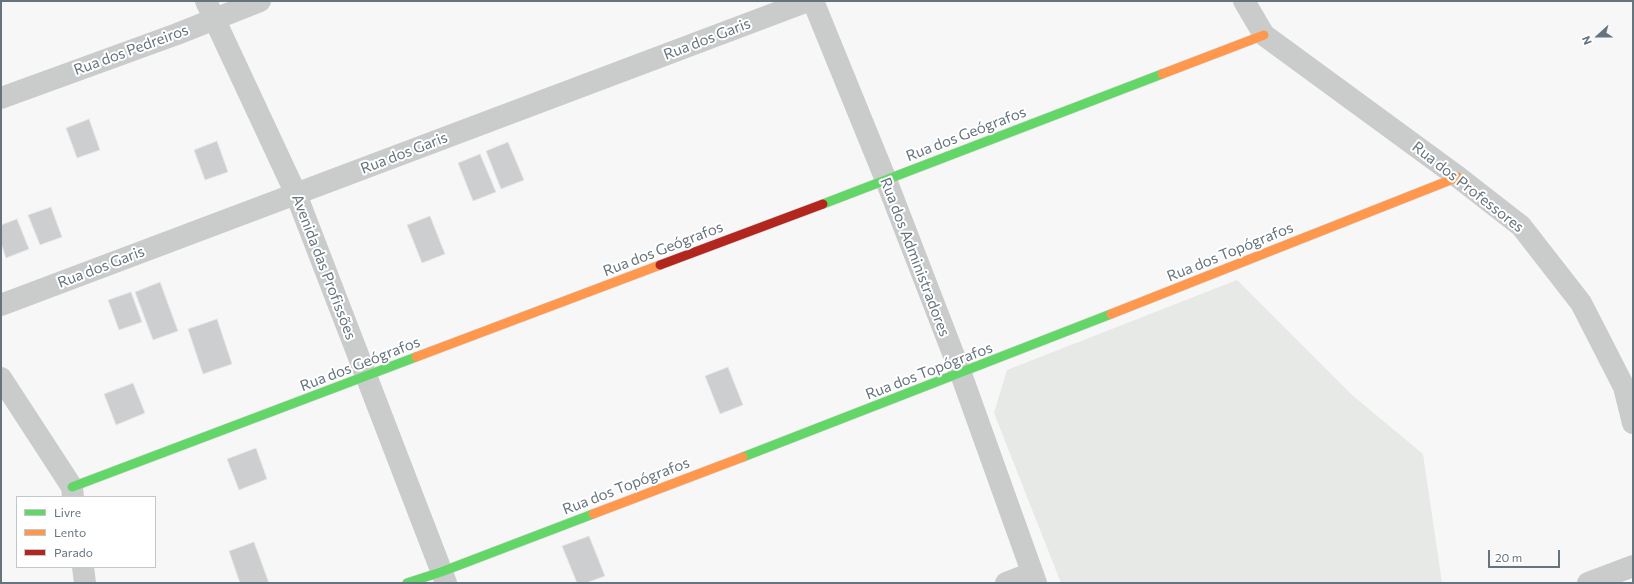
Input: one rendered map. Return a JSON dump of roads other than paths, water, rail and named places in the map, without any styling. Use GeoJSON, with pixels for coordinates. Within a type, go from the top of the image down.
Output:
{"type":"FeatureCollection","features":[{"type":"Feature","properties":{"kind":"street","name":"Rua dos Pedreiros"},"geometry":{"type":"LineString","coordinates":[[1,98],[211,10],[260,1]]}},
{"type":"Feature","properties":{"kind":"street","name":"Rua dos Garis"},"geometry":{"type":"LineString","coordinates":[[1,305],[808,1]]}},
{"type":"Feature","properties":{"kind":"street","name":"Rua dos Administradores"},"geometry":{"type":"LineString","coordinates":[[813,1],[886,180],[961,374],[1034,578]]}},
{"type":"Feature","properties":{"kind":"street","name":"Rua dos Professores"},"geometry":{"type":"LineString","coordinates":[[1244,1],[1264,35],[1458,177],[1521,226],[1581,303],[1624,386],[1633,423]]}},
{"type":"Feature","properties":{"kind":"street","name":"Avenida das Profissões"},"geometry":{"type":"LineString","coordinates":[[211,10],[296,194],[444,577]]}},
{"type":"Feature","properties":{"kind":"street","name":"Rua dos Geógrafos"},"geometry":{"type":"LineString","coordinates":[[73,492],[366,376],[886,180],[1264,35]]}},
{"type":"Feature","properties":{"kind":"street","name":"Rua dos Topógrafos"},"geometry":{"type":"LineString","coordinates":[[407,583],[444,577],[1458,177]]}},
{"type":"Feature","properties":{"kind":"street"},"geometry":{"type":"LineString","coordinates":[[1,378],[73,492]]}},
{"type":"Feature","properties":{"kind":"street"},"geometry":{"type":"LineString","coordinates":[[1588,583],[1633,566]]}},
{"type":"Feature","properties":{"kind":"street"},"geometry":{"type":"LineString","coordinates":[[83,568],[85,583]]}},
{"type":"Feature","properties":{"kind":"street"},"geometry":{"type":"LineString","coordinates":[[1006,583],[1034,578]]}}]}
